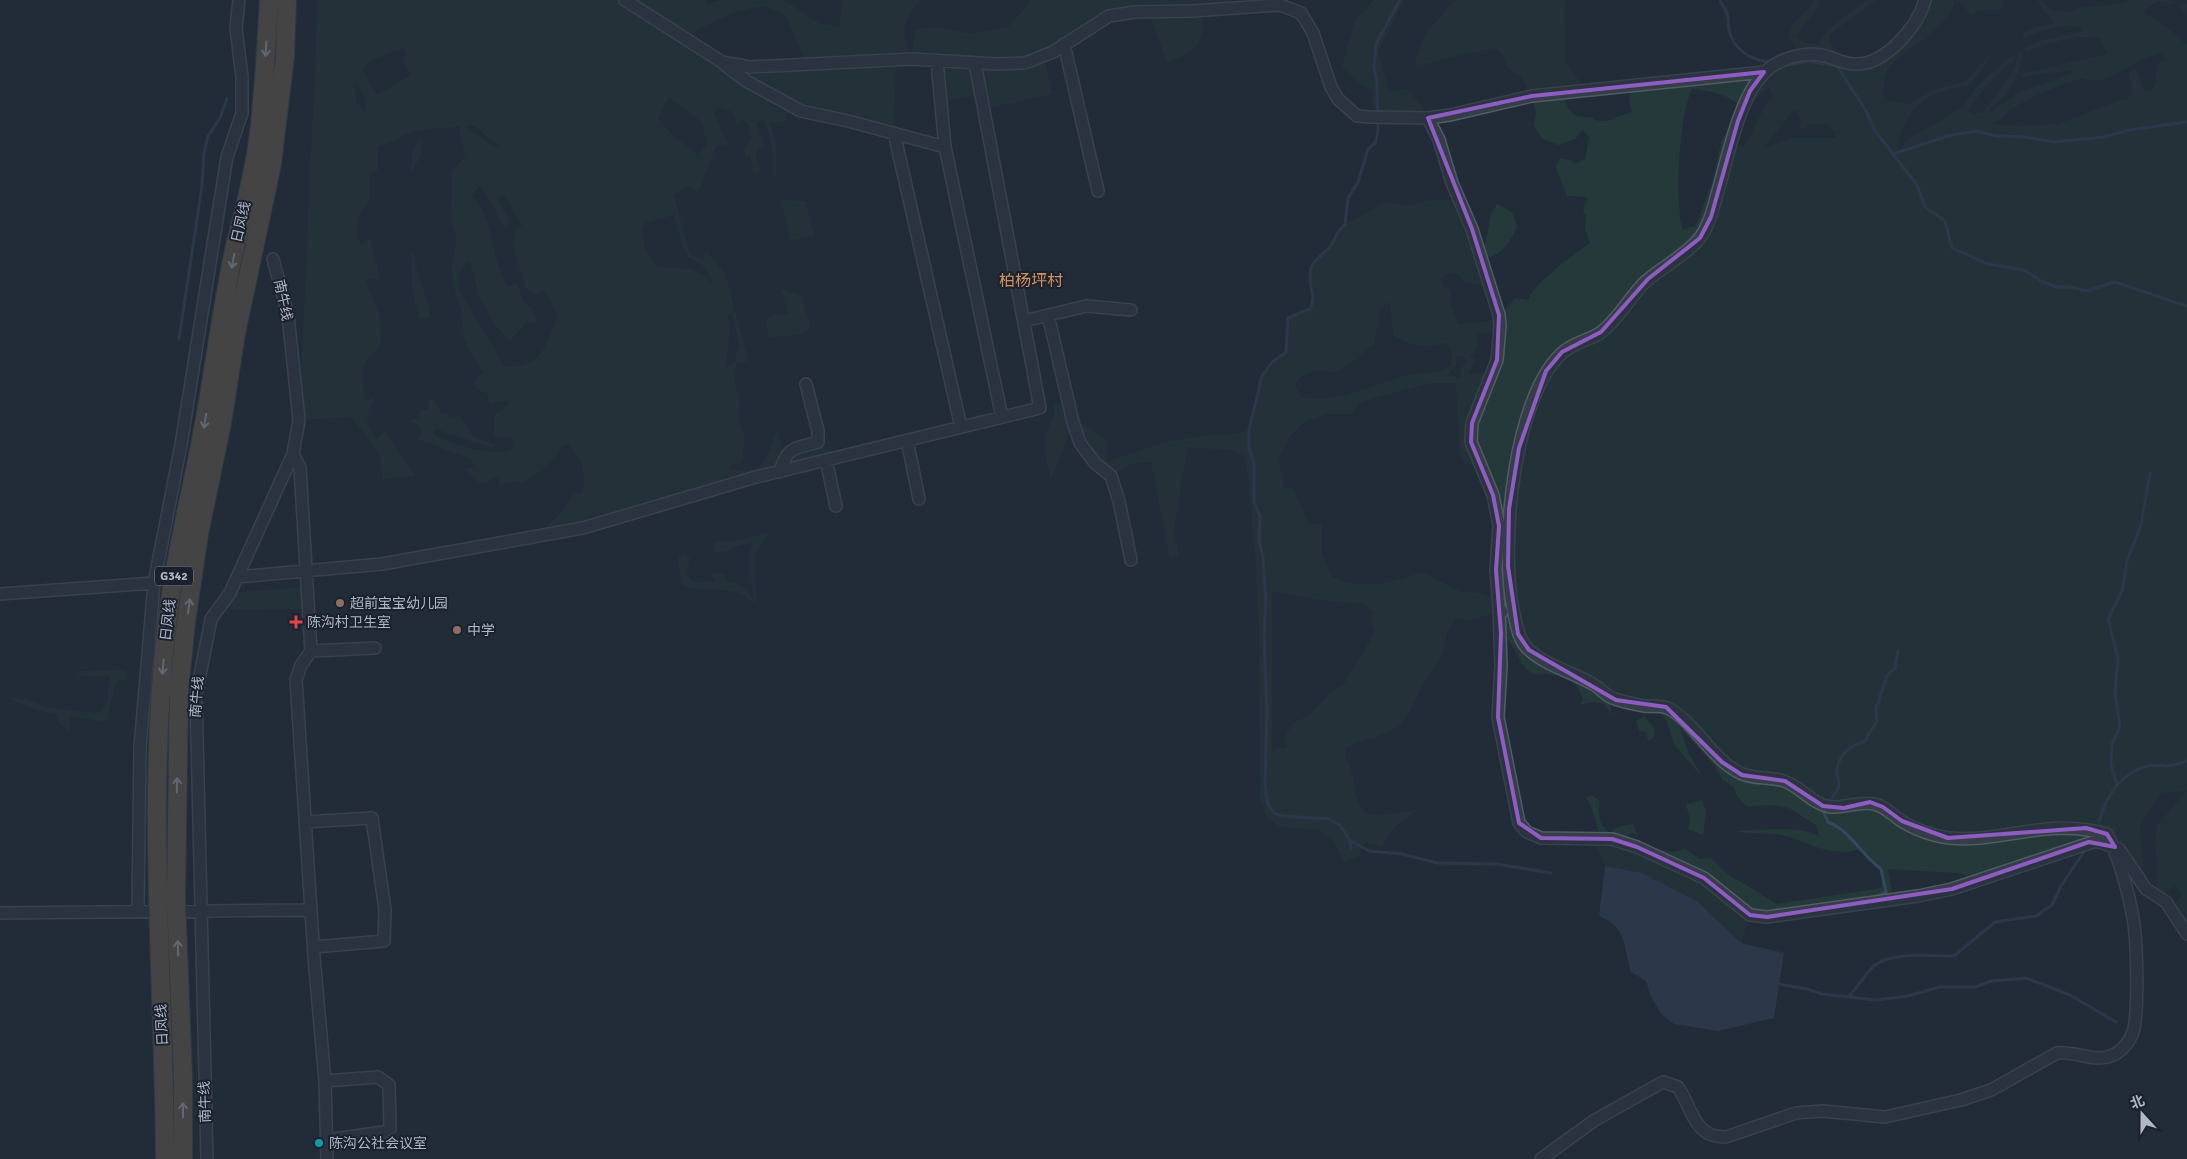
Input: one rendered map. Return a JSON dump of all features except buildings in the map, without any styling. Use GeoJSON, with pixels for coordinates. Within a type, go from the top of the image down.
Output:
{"type":"FeatureCollection","features":[{"type":"Feature","properties":{"kind":"highway","name":"日凤线"},"geometry":{"type":"LineString","coordinates":[[165,1159],[165,1084],[157,910],[158,757],[169,608],[183,519],[203,428],[233,257],[258,143],[265,68],[268,0]]}},
{"type":"Feature","properties":{"kind":"highway","name":"日凤线"},"geometry":{"type":"LineString","coordinates":[[183,1159],[183,1078],[176,910],[179,690],[186,622],[199,534],[222,424],[236,333],[272,164],[284,56],[287,0]]}},
{"type":"Feature","properties":{"kind":"street"},"geometry":{"type":"LineString","coordinates":[[138,911],[140,747],[154,582],[181,444],[227,157],[242,113],[242,76],[236,28],[239,0]]}},
{"type":"Feature","properties":{"kind":"street"},"geometry":{"type":"LineString","coordinates":[[624,0],[722,62],[748,82],[801,111],[945,147]]}},
{"type":"Feature","properties":{"kind":"street"},"geometry":{"type":"LineString","coordinates":[[1518,634],[1511,600],[1506,540],[1519,448],[1537,391],[1546,371],[1562,352],[1601,332],[1648,279],[1676,259],[1700,238],[1711,217],[1738,121],[1750,91],[1764,72],[1781,61],[1793,57],[1819,54],[1854,65],[1870,62],[1906,34],[1918,18],[1925,0]]}},
{"type":"Feature","properties":{"kind":"street"},"geometry":{"type":"LineString","coordinates":[[722,62],[750,67],[912,59],[997,64],[1025,62],[1053,52],[1109,16],[1135,12],[1192,11],[1280,5],[1301,13],[1314,33],[1331,87],[1338,99],[1357,116],[1428,118],[1458,114],[1532,96],[1764,72]]}},
{"type":"Feature","properties":{"kind":"street"},"geometry":{"type":"LineString","coordinates":[[1064,44],[1098,191]]}},
{"type":"Feature","properties":{"kind":"street"},"geometry":{"type":"LineString","coordinates":[[937,60],[945,147],[1002,417]]}},
{"type":"Feature","properties":{"kind":"street"},"geometry":{"type":"LineString","coordinates":[[237,577],[382,564],[583,528],[780,472],[1040,408],[975,63]]}},
{"type":"Feature","properties":{"kind":"street"},"geometry":{"type":"LineString","coordinates":[[1428,118],[1439,140],[1452,183],[1472,230],[1499,315],[1497,360],[1472,423],[1472,442],[1493,495],[1498,526],[1496,570],[1501,658],[1498,717],[1519,823],[1528,832],[1541,838],[1612,839],[1637,847],[1704,878],[1750,915],[1767,917],[1918,896],[1952,889],[2096,841],[2120,848],[2146,889],[2166,902],[2187,934]]}},
{"type":"Feature","properties":{"kind":"street"},"geometry":{"type":"LineString","coordinates":[[894,133],[961,427]]}},
{"type":"Feature","properties":{"kind":"street","name":"南牛线"},"geometry":{"type":"LineString","coordinates":[[207,1159],[199,910],[196,696],[211,619],[220,610],[237,577],[293,454],[299,420],[288,315],[273,259]]}},
{"type":"Feature","properties":{"kind":"street"},"geometry":{"type":"LineString","coordinates":[[1024,321],[1086,306],[1131,310]]}},
{"type":"Feature","properties":{"kind":"street"},"geometry":{"type":"LineString","coordinates":[[1048,315],[1073,422],[1080,443],[1095,463],[1111,476],[1119,501],[1131,560]]}},
{"type":"Feature","properties":{"kind":"street"},"geometry":{"type":"LineString","coordinates":[[780,472],[784,456],[792,449],[818,442],[818,431],[806,384]]}},
{"type":"Feature","properties":{"kind":"street"},"geometry":{"type":"LineString","coordinates":[[907,440],[919,499]]}},
{"type":"Feature","properties":{"kind":"street"},"geometry":{"type":"LineString","coordinates":[[293,454],[300,468],[311,651],[301,665],[296,680],[311,910],[325,1081],[327,1159]]}},
{"type":"Feature","properties":{"kind":"street"},"geometry":{"type":"LineString","coordinates":[[826,460],[836,506]]}},
{"type":"Feature","properties":{"kind":"street"},"geometry":{"type":"LineString","coordinates":[[0,594],[154,582]]}},
{"type":"Feature","properties":{"kind":"street"},"geometry":{"type":"LineString","coordinates":[[1499,607],[1529,650],[1596,686],[1608,696],[1645,706],[1666,707],[1697,734],[1722,762],[1742,775],[1785,781],[1824,806],[1844,808],[1870,802],[1883,807],[1902,821],[1924,831],[1948,838],[1982,837],[2048,828],[2086,828],[2107,834],[2114,847],[2133,917],[2135,934],[2135,1014],[2133,1033],[2127,1045],[2111,1056],[2101,1059],[2065,1053],[2057,1054],[1991,1090],[1961,1100],[1892,1116],[1877,1117],[1823,1111],[1805,1112],[1787,1116],[1726,1137],[1714,1136],[1700,1128],[1678,1087],[1664,1082],[1595,1120],[1541,1159]]}},
{"type":"Feature","properties":{"kind":"street"},"geometry":{"type":"LineString","coordinates":[[311,651],[375,648]]}},
{"type":"Feature","properties":{"kind":"street"},"geometry":{"type":"LineString","coordinates":[[305,822],[372,818],[384,910],[384,941],[314,947]]}},
{"type":"Feature","properties":{"kind":"street"},"geometry":{"type":"LineString","coordinates":[[0,913],[199,910],[212,913],[311,910]]}},
{"type":"Feature","properties":{"kind":"street"},"geometry":{"type":"LineString","coordinates":[[325,1081],[378,1077],[389,1085],[390,1128],[384,1132],[327,1140]]}},
{"type":"Feature","properties":{"kind":"highlighted area"},"geometry":{"type":"Polygon","coordinates":[[[1764,72],[1750,91],[1738,121],[1711,217],[1700,238],[1648,279],[1601,332],[1562,352],[1546,371],[1519,448],[1509,509],[1508,566],[1518,634],[1529,650],[1616,700],[1666,707],[1722,762],[1742,775],[1785,781],[1823,806],[1844,808],[1870,802],[1883,807],[1902,821],[1948,838],[2086,828],[2107,834],[2115,847],[2089,842],[1952,889],[1767,917],[1750,915],[1704,878],[1637,847],[1612,839],[1541,838],[1519,823],[1498,717],[1501,633],[1496,570],[1499,526],[1493,495],[1471,442],[1472,423],[1497,360],[1499,315],[1472,229],[1428,118],[1532,96],[1764,72]]]}},
{"type":"Feature","properties":{"kind":"green space"},"geometry":{"type":"Polygon","coordinates":[[[318,0],[706,0],[708,4],[721,0],[784,0],[820,24],[839,27],[842,2],[839,0],[920,0],[906,21],[904,33],[911,58],[915,29],[940,28],[970,34],[1007,28],[1032,0],[1230,0],[1233,7],[1201,10],[1202,31],[1197,44],[1186,54],[1167,63],[1149,12],[1109,16],[1044,55],[1052,94],[983,109],[980,95],[941,101],[937,61],[896,60],[894,133],[780,100],[769,104],[785,112],[788,121],[770,123],[776,147],[776,181],[770,134],[763,120],[757,123],[764,148],[758,148],[756,157],[760,171],[754,175],[750,157],[745,156],[744,149],[751,138],[748,123],[742,120],[738,126],[733,112],[718,107],[714,113],[728,144],[716,146],[700,189],[695,191],[689,185],[674,195],[691,255],[703,260],[706,252],[725,273],[748,361],[736,363],[735,382],[740,405],[738,420],[744,435],[743,460],[738,465],[732,464],[730,470],[743,471],[752,469],[764,462],[777,429],[785,456],[828,447],[834,449],[826,460],[533,538],[562,512],[574,494],[582,493],[584,472],[580,461],[568,444],[562,446],[550,462],[523,483],[512,481],[500,486],[498,477],[480,484],[464,468],[476,468],[470,458],[417,439],[423,434],[420,426],[410,420],[419,419],[420,410],[427,410],[430,398],[439,405],[440,412],[453,417],[460,416],[474,437],[494,445],[493,448],[436,429],[433,434],[472,449],[494,452],[512,450],[513,438],[494,437],[494,415],[509,404],[508,400],[489,404],[488,394],[476,389],[475,380],[483,372],[472,356],[464,339],[462,313],[453,284],[452,266],[457,238],[451,220],[452,171],[465,157],[459,126],[413,131],[378,148],[378,170],[369,175],[369,202],[359,214],[357,236],[361,245],[370,238],[380,279],[366,278],[381,321],[379,346],[369,357],[363,370],[366,402],[376,396],[368,413],[369,428],[376,440],[385,431],[415,476],[383,479],[380,456],[352,417],[299,420],[318,0]],[[763,6],[743,10],[713,22],[687,39],[722,62],[806,63],[785,14],[763,6]],[[403,48],[371,60],[363,70],[377,95],[411,75],[403,59],[407,54],[403,48]],[[355,84],[356,101],[365,114],[364,98],[361,90],[355,84]],[[669,98],[658,118],[674,137],[693,150],[697,157],[707,144],[702,122],[669,98]],[[465,126],[489,144],[500,148],[497,142],[493,142],[475,126],[465,126]],[[480,186],[472,195],[482,210],[503,278],[508,287],[517,283],[523,301],[532,308],[538,323],[527,322],[510,341],[495,325],[479,297],[470,261],[460,273],[458,288],[504,366],[527,364],[541,352],[558,315],[543,289],[536,295],[526,288],[512,244],[515,231],[522,225],[504,195],[498,199],[510,222],[504,227],[480,186]],[[674,215],[645,223],[641,229],[645,247],[656,267],[690,269],[702,274],[714,285],[704,268],[698,262],[688,257],[682,245],[674,215]],[[732,312],[727,316],[730,325],[726,368],[736,362],[736,354],[740,347],[732,312]]]}},
{"type":"Feature","properties":{"kind":"green space"},"geometry":{"type":"Polygon","coordinates":[[[1374,0],[1404,0],[1378,52],[1389,91],[1407,89],[1424,108],[1428,118],[1369,117],[1373,107],[1372,90],[1361,85],[1342,66],[1355,21],[1374,0]]]}},
{"type":"Feature","properties":{"kind":"green space"},"geometry":{"type":"Polygon","coordinates":[[[1455,0],[1567,0],[1565,7],[1566,61],[1586,91],[1564,93],[1567,104],[1575,115],[1606,121],[1632,112],[1629,102],[1632,86],[1764,72],[1781,61],[1806,56],[1795,46],[1789,36],[1792,25],[1812,5],[1813,0],[1819,0],[1818,5],[1797,37],[1805,43],[1817,44],[1834,25],[1853,10],[1867,0],[1876,0],[1829,35],[1837,60],[1858,64],[1878,58],[1896,45],[1918,18],[1925,0],[1954,0],[1952,9],[1938,27],[1890,66],[1885,76],[1883,96],[1887,100],[1910,104],[1933,90],[1964,82],[1994,51],[1970,85],[1947,90],[1932,96],[1914,109],[1897,140],[1899,150],[1911,137],[1962,108],[1978,85],[2014,54],[2014,60],[1998,73],[1968,109],[1972,114],[1984,112],[2006,83],[2015,67],[2019,49],[2022,52],[2022,57],[2016,77],[2006,95],[1993,106],[1989,113],[2021,91],[2071,74],[2073,70],[2027,76],[2017,75],[2107,54],[2100,39],[2091,37],[2062,40],[2026,52],[2024,48],[2040,41],[2080,32],[2083,29],[2060,26],[2043,30],[2021,40],[2024,33],[2035,27],[2056,23],[2042,9],[2038,0],[2042,0],[2052,10],[2066,12],[2082,7],[2113,5],[2132,0],[2170,0],[2178,4],[2158,1],[2142,12],[2159,22],[2185,44],[2187,43],[2187,790],[2162,793],[2146,815],[2140,828],[2146,889],[2119,849],[2096,841],[1978,880],[1960,873],[1888,869],[1892,891],[1884,899],[1788,915],[1750,915],[1741,943],[1697,901],[1642,873],[1605,866],[1597,847],[1588,846],[1588,837],[1599,838],[1595,817],[1586,798],[1591,795],[1600,801],[1600,818],[1603,826],[1609,833],[1618,827],[1633,824],[1638,836],[1633,833],[1627,836],[1629,845],[1655,855],[1661,850],[1672,852],[1686,849],[1699,859],[1711,858],[1726,873],[1777,904],[1881,888],[1884,879],[1882,874],[1861,849],[1839,852],[1829,851],[1782,835],[1735,831],[1801,830],[1819,835],[1815,824],[1786,807],[1746,806],[1737,796],[1733,787],[1722,779],[1715,766],[1680,728],[1688,752],[1702,777],[1674,744],[1667,722],[1658,707],[1645,706],[1608,696],[1612,715],[1604,704],[1594,702],[1579,705],[1583,700],[1578,687],[1574,683],[1559,676],[1530,672],[1506,638],[1501,666],[1499,612],[1470,620],[1457,618],[1450,628],[1439,660],[1424,683],[1410,712],[1402,722],[1385,734],[1351,745],[1345,749],[1345,757],[1352,772],[1355,791],[1361,808],[1367,813],[1375,815],[1418,810],[1407,817],[1388,835],[1382,847],[1364,842],[1360,855],[1344,862],[1334,842],[1319,830],[1280,827],[1266,816],[1260,797],[1259,644],[1255,552],[1246,457],[1232,450],[1187,447],[1174,532],[1179,557],[1170,558],[1151,462],[1130,465],[1111,476],[1097,464],[1088,452],[1073,423],[1051,481],[1045,441],[1049,426],[1054,418],[1054,405],[1068,402],[1073,422],[1085,425],[1106,440],[1108,462],[1172,441],[1248,430],[1259,386],[1269,368],[1286,352],[1288,318],[1310,309],[1315,299],[1310,274],[1319,255],[1331,245],[1337,231],[1385,202],[1407,206],[1426,201],[1459,199],[1482,259],[1491,214],[1497,204],[1513,213],[1517,228],[1510,240],[1500,252],[1482,260],[1491,288],[1465,282],[1457,274],[1448,272],[1441,280],[1444,287],[1450,290],[1451,304],[1458,324],[1493,321],[1494,331],[1478,334],[1477,347],[1471,357],[1475,359],[1469,374],[1482,373],[1490,376],[1497,360],[1499,315],[1516,298],[1528,300],[1546,277],[1590,243],[1585,229],[1586,215],[1583,211],[1587,197],[1567,196],[1555,166],[1560,158],[1571,160],[1573,164],[1585,159],[1589,137],[1583,130],[1575,139],[1558,145],[1541,138],[1534,125],[1536,114],[1532,96],[1521,77],[1507,67],[1501,52],[1493,48],[1414,66],[1424,36],[1455,0]],[[2162,53],[2148,57],[2106,78],[2090,80],[2081,78],[2046,91],[2014,108],[1995,124],[2017,126],[2058,124],[2127,99],[2133,93],[2128,73],[2136,69],[2144,91],[2152,89],[2156,83],[2157,65],[2165,60],[2162,53]],[[1769,88],[1756,99],[1744,122],[1738,147],[1744,147],[1764,108],[1773,96],[1769,88]],[[1693,89],[1684,115],[1679,158],[1679,202],[1683,230],[1696,225],[1713,179],[1721,143],[1728,128],[1738,121],[1743,108],[1720,94],[1693,89]],[[1795,109],[1763,148],[1792,138],[1835,138],[1836,132],[1827,124],[1812,124],[1800,130],[1801,119],[1795,109]],[[1390,301],[1380,310],[1374,344],[1342,369],[1332,372],[1321,370],[1301,377],[1295,385],[1301,397],[1330,398],[1356,392],[1409,375],[1435,372],[1450,366],[1452,355],[1447,342],[1432,346],[1419,346],[1393,335],[1390,301]],[[1456,355],[1456,365],[1449,374],[1460,379],[1461,368],[1467,361],[1463,356],[1456,355]],[[1430,383],[1360,402],[1351,414],[1327,414],[1305,422],[1289,437],[1279,460],[1284,488],[1293,488],[1309,524],[1322,525],[1322,554],[1332,577],[1355,584],[1377,584],[1422,572],[1461,592],[1480,593],[1498,599],[1496,547],[1499,526],[1493,495],[1481,467],[1465,464],[1459,452],[1456,383],[1430,383]],[[1272,591],[1272,752],[1276,748],[1287,748],[1286,735],[1293,723],[1308,716],[1331,693],[1344,684],[1375,632],[1370,617],[1374,613],[1365,604],[1326,601],[1272,591]]]}},
{"type":"Feature","properties":{"kind":"green space"},"geometry":{"type":"Polygon","coordinates":[[[1956,0],[2004,0],[2001,10],[1980,10],[1970,15],[1963,4],[1956,0]]]}},
{"type":"Feature","properties":{"kind":"green space"},"geometry":{"type":"Polygon","coordinates":[[[2178,4],[2187,4],[2187,17],[2178,4]]]}},
{"type":"Feature","properties":{"kind":"green space"},"geometry":{"type":"Polygon","coordinates":[[[421,139],[423,144],[419,159],[410,174],[413,148],[421,139]]]}},
{"type":"Feature","properties":{"kind":"green space"},"geometry":{"type":"Polygon","coordinates":[[[781,200],[805,201],[814,236],[790,240],[781,200]]]}},
{"type":"Feature","properties":{"kind":"green space"},"geometry":{"type":"Polygon","coordinates":[[[411,252],[414,253],[418,275],[430,308],[429,317],[419,318],[412,287],[411,252]]]}},
{"type":"Feature","properties":{"kind":"green space"},"geometry":{"type":"Polygon","coordinates":[[[781,289],[802,296],[810,327],[801,334],[769,338],[766,320],[774,315],[788,313],[781,289]]]}},
{"type":"Feature","properties":{"kind":"green space"},"geometry":{"type":"Polygon","coordinates":[[[769,533],[754,556],[756,603],[736,591],[688,588],[681,583],[678,557],[685,554],[690,559],[687,573],[691,580],[698,582],[716,581],[711,575],[716,572],[724,574],[727,582],[740,585],[755,601],[748,559],[753,543],[743,544],[719,552],[714,552],[713,544],[720,541],[737,540],[769,533]]]}},
{"type":"Feature","properties":{"kind":"green space"},"geometry":{"type":"Polygon","coordinates":[[[306,587],[308,609],[220,610],[230,593],[306,587]]]}},
{"type":"Feature","properties":{"kind":"green space"},"geometry":{"type":"Polygon","coordinates":[[[120,670],[127,672],[128,680],[118,681],[115,684],[109,718],[104,722],[70,716],[70,731],[59,723],[56,714],[40,711],[4,697],[27,700],[49,708],[100,713],[107,703],[110,677],[77,675],[81,671],[120,670]]]}},
{"type":"Feature","properties":{"kind":"green space"},"geometry":{"type":"Polygon","coordinates":[[[1644,716],[1655,729],[1654,737],[1648,741],[1646,732],[1639,731],[1636,721],[1644,716]]]}},
{"type":"Feature","properties":{"kind":"green space"},"geometry":{"type":"Polygon","coordinates":[[[2187,791],[2187,934],[2170,909],[2182,896],[2175,886],[2160,898],[2146,889],[2157,884],[2158,865],[2155,842],[2157,825],[2187,791]]]}},
{"type":"Feature","properties":{"kind":"green space"},"geometry":{"type":"Polygon","coordinates":[[[1702,799],[1706,812],[1703,835],[1688,829],[1690,818],[1686,805],[1702,799]]]}},
{"type":"Feature","properties":{"kind":"water"},"geometry":{"type":"Polygon","coordinates":[[[1605,866],[1642,873],[1697,901],[1741,943],[1784,953],[1774,1018],[1718,1031],[1674,1024],[1662,1015],[1651,997],[1646,981],[1631,972],[1620,932],[1615,926],[1599,916],[1605,866]]]}},
{"type":"Feature","properties":{"kind":"waterway"},"geometry":{"type":"LineString","coordinates":[[1351,848],[1350,841],[1340,825],[1329,819],[1282,816],[1274,813],[1268,804],[1265,786],[1267,711],[1264,633],[1266,602],[1263,557],[1259,540],[1260,516],[1254,503],[1254,463],[1249,448],[1249,430],[1262,376],[1272,362],[1286,352],[1288,318],[1310,309],[1313,299],[1310,280],[1312,265],[1329,248],[1338,232],[1345,225],[1348,198],[1358,182],[1368,149],[1375,143],[1378,131],[1377,84],[1374,67],[1376,44],[1400,0]]}},
{"type":"Feature","properties":{"kind":"waterway"},"geometry":{"type":"LineString","coordinates":[[1720,0],[1728,15],[1729,30],[1734,43],[1744,53],[1756,59],[1770,62]]}},
{"type":"Feature","properties":{"kind":"waterway"},"geometry":{"type":"LineString","coordinates":[[1789,65],[1808,61],[1837,66],[1866,111],[1875,131],[1917,185],[1925,207],[1945,221],[1952,248],[1988,264],[2024,270],[2041,281],[2056,287],[2071,287],[2086,291],[2115,282],[2187,306]]}},
{"type":"Feature","properties":{"kind":"waterway"},"geometry":{"type":"LineString","coordinates":[[179,339],[202,186],[204,153],[208,136],[220,118],[227,98]]}},
{"type":"Feature","properties":{"kind":"waterway"},"geometry":{"type":"LineString","coordinates":[[1893,154],[1951,135],[1976,131],[1997,136],[2026,137],[2054,142],[2104,137],[2129,130],[2187,122]]}},
{"type":"Feature","properties":{"kind":"waterway"},"geometry":{"type":"LineString","coordinates":[[2117,785],[2111,764],[2112,744],[2120,727],[2115,692],[2118,658],[2108,619],[2122,591],[2127,561],[2141,525],[2150,473]]}},
{"type":"Feature","properties":{"kind":"waterway"},"geometry":{"type":"LineString","coordinates":[[1829,802],[1835,794],[1839,783],[1837,772],[1839,761],[1849,748],[1864,742],[1877,721],[1876,708],[1887,676],[1895,668],[1898,651]]}},
{"type":"Feature","properties":{"kind":"waterway"},"geometry":{"type":"LineString","coordinates":[[2099,822],[2111,793],[2132,772],[2152,765],[2168,766],[2187,761]]}},
{"type":"Feature","properties":{"kind":"waterway"},"geometry":{"type":"LineString","coordinates":[[1823,811],[1828,822],[1850,837],[1881,869],[1886,892],[1877,896]]}},
{"type":"Feature","properties":{"kind":"waterway"},"geometry":{"type":"LineString","coordinates":[[1351,841],[1369,851],[1402,854],[1438,863],[1497,864],[1551,873]]}},
{"type":"Feature","properties":{"kind":"waterway"},"geometry":{"type":"LineString","coordinates":[[1849,996],[1871,969],[1882,961],[1912,955],[1954,956],[1995,922],[2036,916],[2052,905],[2061,886],[2085,850]]}},
{"type":"Feature","properties":{"kind":"waterway"},"geometry":{"type":"LineString","coordinates":[[1779,984],[1822,994],[1876,1000],[1908,996],[1940,987],[1975,987],[1992,981],[2026,978],[2070,995],[2116,1022]]}},
{"type":"Feature","properties":{"kind":"place","name":"超前宝宝幼儿园"},"geometry":{"type":"Point","coordinates":[340,603]}},
{"type":"Feature","properties":{"kind":"place","name":"陈沟村卫生室"},"geometry":{"type":"Point","coordinates":[296,622]}},
{"type":"Feature","properties":{"kind":"place","name":"中学"},"geometry":{"type":"Point","coordinates":[457,630]}},
{"type":"Feature","properties":{"kind":"place","name":"陈沟公社会议室"},"geometry":{"type":"Point","coordinates":[319,1143]}},
{"type":"Feature","properties":{"kind":"district","name":"柏杨坪村"},"geometry":{"type":"Point","coordinates":[1031,281]}}]}
